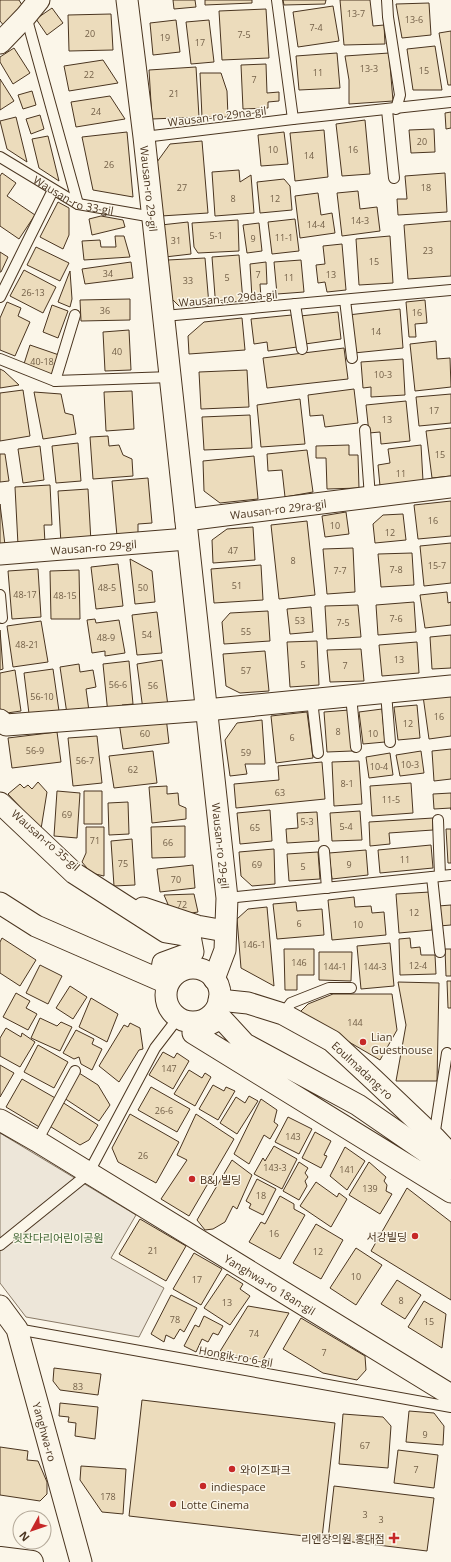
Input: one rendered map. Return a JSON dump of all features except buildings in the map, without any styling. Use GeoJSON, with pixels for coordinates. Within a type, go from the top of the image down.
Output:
{"type":"FeatureCollection","features":[{"type":"Feature","properties":{"kind":"main road"},"geometry":{"type":"LineString","coordinates":[[0,1558],[32,1562]]}},
{"type":"Feature","properties":{"kind":"street","name":"Wausan-ro 29-gil"},"geometry":{"type":"LineString","coordinates":[[127,0],[171,377],[186,529],[227,898],[225,950],[214,980]]}},
{"type":"Feature","properties":{"kind":"street"},"geometry":{"type":"LineString","coordinates":[[0,42],[32,6]]}},
{"type":"Feature","properties":{"kind":"street","name":"Wausan-ro 29ra-gil"},"geometry":{"type":"LineString","coordinates":[[186,529],[370,497],[451,487]]}},
{"type":"Feature","properties":{"kind":"street","name":"Wausan-ro 29-gil"},"geometry":{"type":"LineString","coordinates":[[0,554],[186,529]]}},
{"type":"Feature","properties":{"kind":"street"},"geometry":{"type":"LineString","coordinates":[[0,720],[6,725],[206,710],[451,686]]}},
{"type":"Feature","properties":{"kind":"street","name":"Wausan-ro 35-gil"},"geometry":{"type":"LineString","coordinates":[[0,800],[76,869],[139,907],[196,926],[225,931]]}},
{"type":"Feature","properties":{"kind":"street"},"geometry":{"type":"LineString","coordinates":[[0,803],[74,873],[166,932],[190,936],[193,952],[164,963],[160,980],[36,926],[0,903]]}},
{"type":"Feature","properties":{"kind":"street"},"geometry":{"type":"LineString","coordinates":[[0,914],[51,943],[153,985],[166,992]]}},
{"type":"Feature","properties":{"kind":"street"},"geometry":{"type":"LineString","coordinates":[[196,968],[209,974],[214,980],[218,986],[219,1000],[211,1015],[204,1020],[191,1022],[178,1018],[169,1008],[166,1000],[168,984],[173,977],[180,972],[187,969],[196,968]]}},
{"type":"Feature","properties":{"kind":"street","name":"Eoulmadang-ro"},"geometry":{"type":"LineString","coordinates":[[219,1000],[248,1003],[283,1014],[332,1042],[451,1155]]}},
{"type":"Feature","properties":{"kind":"street"},"geometry":{"type":"LineString","coordinates":[[451,1170],[358,1105],[245,1044],[221,1018],[193,1033],[451,1192]]}},
{"type":"Feature","properties":{"kind":"street","name":"Yanghwa-ro 18an-gil"},"geometry":{"type":"LineString","coordinates":[[0,1120],[37,1141],[88,1174],[451,1396]]}},
{"type":"Feature","properties":{"kind":"street","name":"Yanghwa-ro"},"geometry":{"type":"LineString","coordinates":[[0,1306],[17,1329],[81,1562]]}},
{"type":"Feature","properties":{"kind":"lane"},"geometry":{"type":"LineString","coordinates":[[277,0],[293,119]]}},
{"type":"Feature","properties":{"kind":"lane"},"geometry":{"type":"LineString","coordinates":[[387,0],[388,17],[400,95],[391,109],[394,178]]}},
{"type":"Feature","properties":{"kind":"lane"},"geometry":{"type":"LineString","coordinates":[[32,6],[78,204]]}},
{"type":"Feature","properties":{"kind":"lane","name":"Wausan-ro 29na-gil"},"geometry":{"type":"LineString","coordinates":[[144,137],[451,102]]}},
{"type":"Feature","properties":{"kind":"lane","name":"Wausan-ro 33-gil"},"geometry":{"type":"LineString","coordinates":[[0,157],[78,204],[153,217]]}},
{"type":"Feature","properties":{"kind":"lane"},"geometry":{"type":"LineString","coordinates":[[0,297],[54,190]]}},
{"type":"Feature","properties":{"kind":"lane","name":"Wausan-ro 29da-gil"},"geometry":{"type":"LineString","coordinates":[[164,316],[451,290]]}},
{"type":"Feature","properties":{"kind":"lane"},"geometry":{"type":"LineString","coordinates":[[345,300],[352,358]]}},
{"type":"Feature","properties":{"kind":"lane"},"geometry":{"type":"LineString","coordinates":[[295,304],[302,349]]}},
{"type":"Feature","properties":{"kind":"lane"},"geometry":{"type":"LineString","coordinates":[[55,381],[75,316]]}},
{"type":"Feature","properties":{"kind":"lane"},"geometry":{"type":"LineString","coordinates":[[0,359],[55,381],[171,377]]}},
{"type":"Feature","properties":{"kind":"lane"},"geometry":{"type":"LineString","coordinates":[[365,430],[370,497]]}},
{"type":"Feature","properties":{"kind":"lane"},"geometry":{"type":"LineString","coordinates":[[0,595],[2,618]]}},
{"type":"Feature","properties":{"kind":"lane"},"geometry":{"type":"LineString","coordinates":[[386,693],[390,742]]}},
{"type":"Feature","properties":{"kind":"lane"},"geometry":{"type":"LineString","coordinates":[[351,696],[356,746]]}},
{"type":"Feature","properties":{"kind":"lane"},"geometry":{"type":"LineString","coordinates":[[312,700],[318,753]]}},
{"type":"Feature","properties":{"kind":"lane"},"geometry":{"type":"LineString","coordinates":[[438,820],[436,877],[440,952]]}},
{"type":"Feature","properties":{"kind":"lane"},"geometry":{"type":"LineString","coordinates":[[324,850],[327,888]]}},
{"type":"Feature","properties":{"kind":"lane"},"geometry":{"type":"LineString","coordinates":[[227,898],[451,875]]}},
{"type":"Feature","properties":{"kind":"lane"},"geometry":{"type":"LineString","coordinates":[[283,1014],[292,1003],[329,988],[351,988]]}},
{"type":"Feature","properties":{"kind":"lane"},"geometry":{"type":"LineString","coordinates":[[0,1245],[88,1174],[155,1048],[178,1018]]}},
{"type":"Feature","properties":{"kind":"lane"},"geometry":{"type":"LineString","coordinates":[[434,1138],[447,1053]]}},
{"type":"Feature","properties":{"kind":"lane"},"geometry":{"type":"LineString","coordinates":[[37,1141],[75,1071]]}},
{"type":"Feature","properties":{"kind":"lane","name":"Hongik-ro 6-gil"},"geometry":{"type":"LineString","coordinates":[[17,1329],[451,1407]]}},
{"type":"Feature","properties":{"kind":"green space","name":"윗잔다리어린이공원"},"geometry":{"type":"Polygon","coordinates":[[[0,1133],[136,1215],[111,1258],[164,1288],[139,1337],[26,1317],[0,1283],[0,1133]]]}},
{"type":"Feature","properties":{"kind":"place","name":"Lian Guesthouse"},"geometry":{"type":"Point","coordinates":[363,1042]}},
{"type":"Feature","properties":{"kind":"place","name":"B&J 빌딩"},"geometry":{"type":"Point","coordinates":[192,1179]}},
{"type":"Feature","properties":{"kind":"place","name":"서강빌딩"},"geometry":{"type":"Point","coordinates":[415,1236]}},
{"type":"Feature","properties":{"kind":"place","name":"와이즈파크"},"geometry":{"type":"Point","coordinates":[232,1469]}},
{"type":"Feature","properties":{"kind":"place","name":"indiespace"},"geometry":{"type":"Point","coordinates":[203,1486]}},
{"type":"Feature","properties":{"kind":"place","name":"Lotte Cinema"},"geometry":{"type":"Point","coordinates":[173,1504]}},
{"type":"Feature","properties":{"kind":"place","name":"리엔장의원 홍대점"},"geometry":{"type":"Point","coordinates":[394,1538]}}]}
